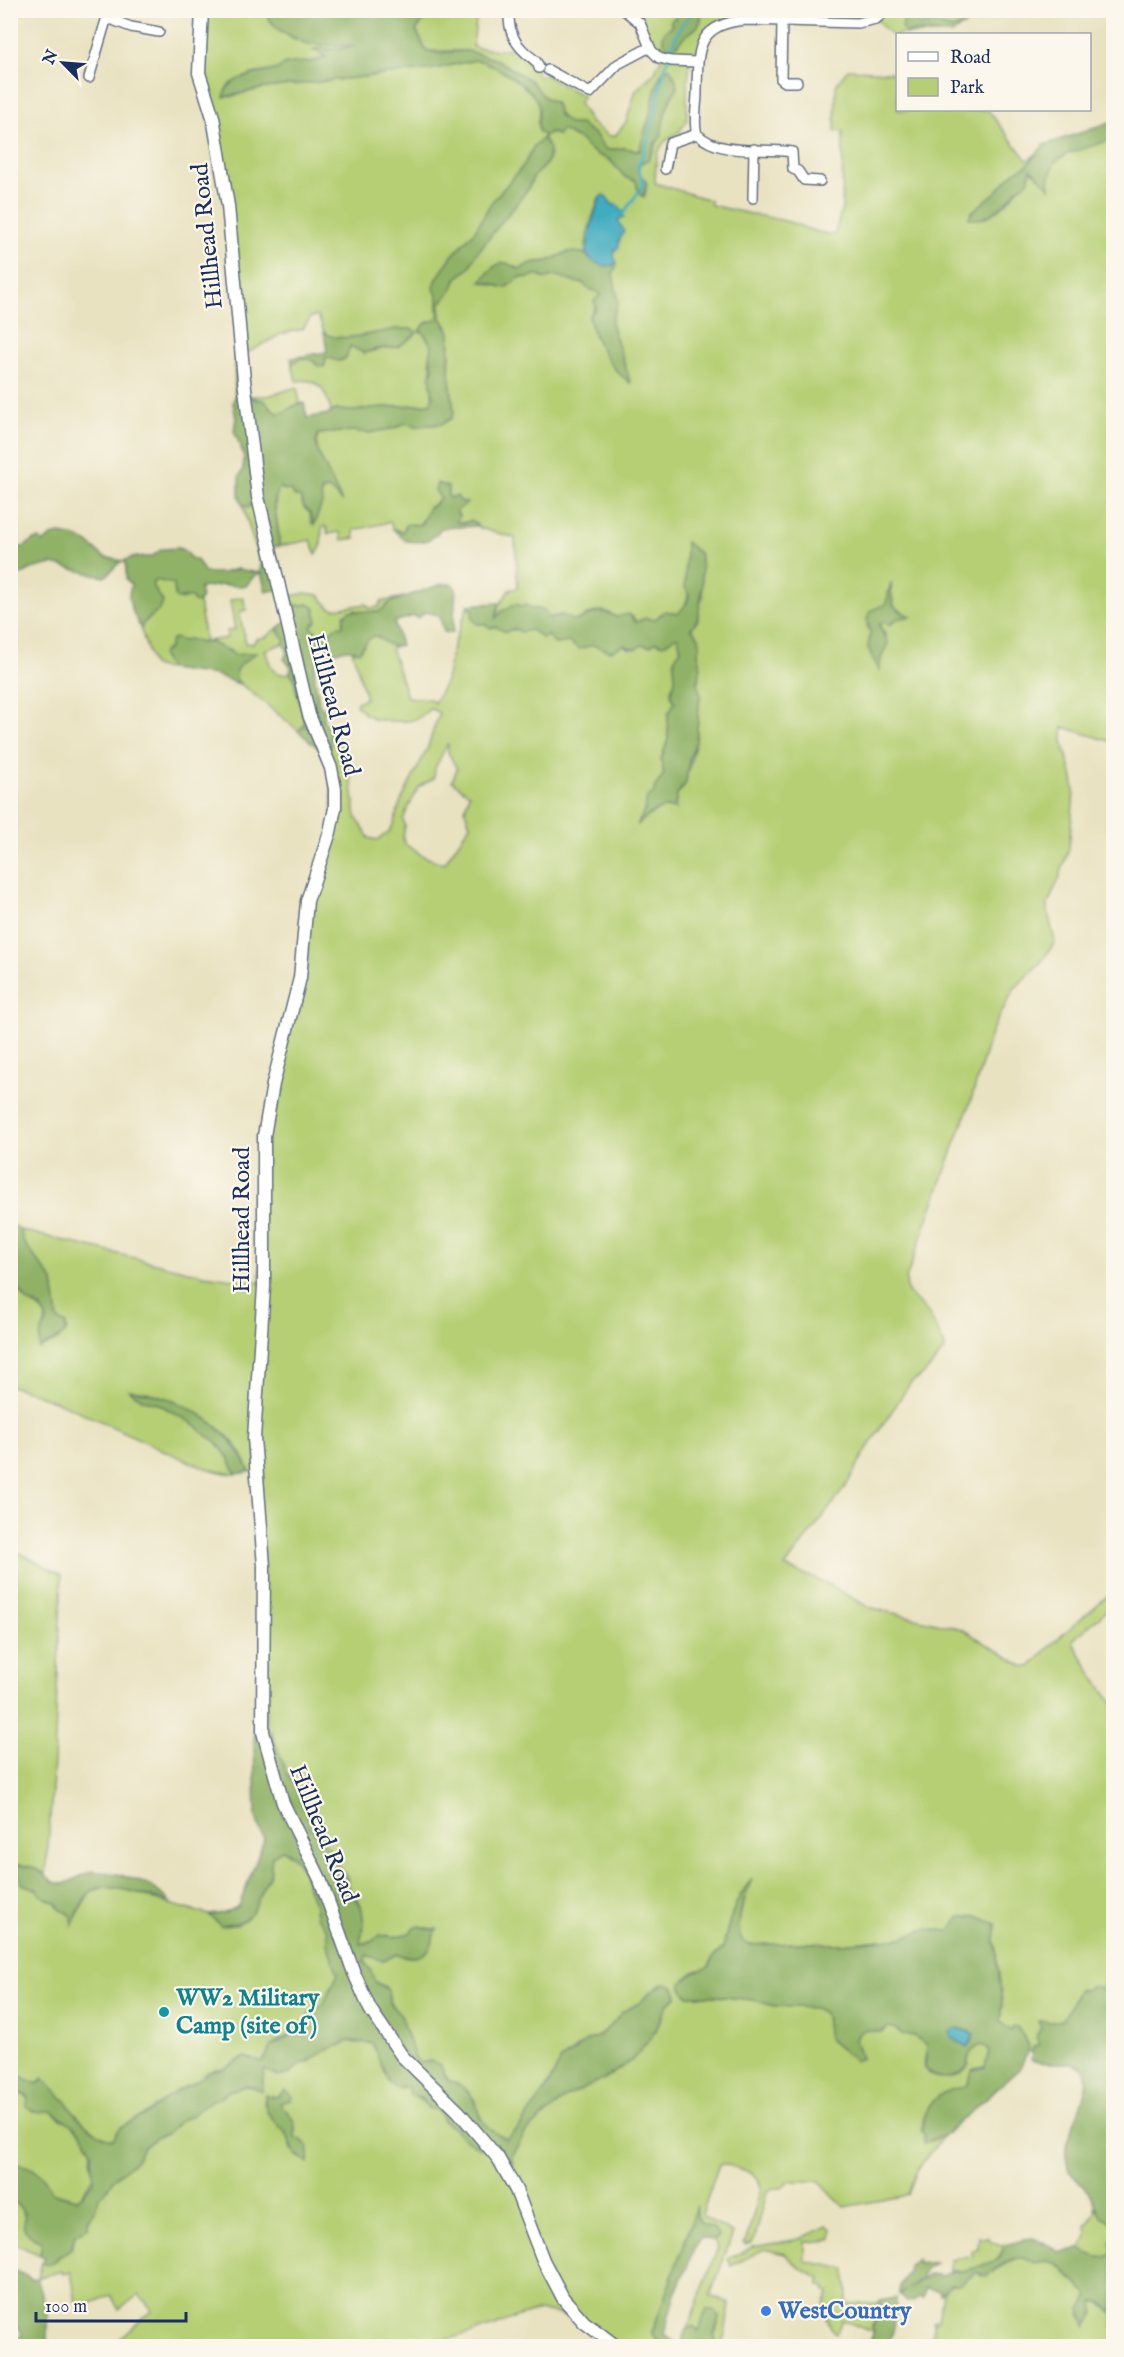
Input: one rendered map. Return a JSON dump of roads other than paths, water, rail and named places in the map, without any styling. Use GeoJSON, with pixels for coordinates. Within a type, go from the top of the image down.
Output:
{"type":"FeatureCollection","features":[{"type":"Feature","properties":{"kind":"street","name":"Hillhead Road"},"geometry":{"type":"LineString","coordinates":[[202,10],[199,73],[213,117],[228,206],[245,395],[258,497],[309,716],[331,768],[335,789],[335,808],[330,832],[306,901],[300,978],[271,1092],[264,1136],[264,1287],[255,1438],[264,1566],[264,1736],[283,1803],[320,1879],[354,1973],[370,2009],[402,2055],[459,2112],[500,2162],[516,2190],[543,2260],[563,2298],[584,2322],[616,2346]]}},
{"type":"Feature","properties":{"kind":"street"},"geometry":{"type":"LineString","coordinates":[[509,10],[509,40],[544,69],[592,96],[618,64],[650,47]]}},
{"type":"Feature","properties":{"kind":"street"},"geometry":{"type":"LineString","coordinates":[[624,10],[640,23],[657,57],[668,61],[697,62]]}},
{"type":"Feature","properties":{"kind":"street"},"geometry":{"type":"LineString","coordinates":[[698,134],[697,62],[704,39],[714,27],[740,20],[858,23],[876,19],[887,10]]}},
{"type":"Feature","properties":{"kind":"street"},"geometry":{"type":"LineString","coordinates":[[89,78],[108,14],[131,27],[159,32]]}},
{"type":"Feature","properties":{"kind":"street"},"geometry":{"type":"LineString","coordinates":[[782,21],[781,78],[785,82],[797,82]]}},
{"type":"Feature","properties":{"kind":"street"},"geometry":{"type":"LineString","coordinates":[[698,134],[717,146],[792,152],[793,169],[798,171],[804,180],[820,181]]}},
{"type":"Feature","properties":{"kind":"street"},"geometry":{"type":"LineString","coordinates":[[665,170],[670,143],[698,134]]}},
{"type":"Feature","properties":{"kind":"street"},"geometry":{"type":"LineString","coordinates":[[753,198],[754,149]]}},
{"type":"Feature","properties":{"kind":"water"},"geometry":{"type":"Polygon","coordinates":[[[605,195],[612,204],[619,206],[624,217],[618,220],[624,231],[619,240],[619,247],[614,251],[617,263],[609,266],[595,262],[586,252],[592,222],[601,196],[605,195]]]}},
{"type":"Feature","properties":{"kind":"water"},"geometry":{"type":"Polygon","coordinates":[[[955,2028],[974,2034],[967,2047],[951,2037],[950,2032],[955,2028]]]}},
{"type":"Feature","properties":{"kind":"waterway"},"geometry":{"type":"LineString","coordinates":[[638,166],[651,127],[666,63],[682,25],[694,10]]}},
{"type":"Feature","properties":{"kind":"waterway"},"geometry":{"type":"LineString","coordinates":[[622,215],[644,185],[638,167]]}},
{"type":"Feature","properties":{"kind":"place","name":"WW2 Military Camp (site of)"},"geometry":{"type":"Point","coordinates":[164,2012]}},
{"type":"Feature","properties":{"kind":"place","name":"WestCountry"},"geometry":{"type":"Point","coordinates":[766,2311]}}]}
